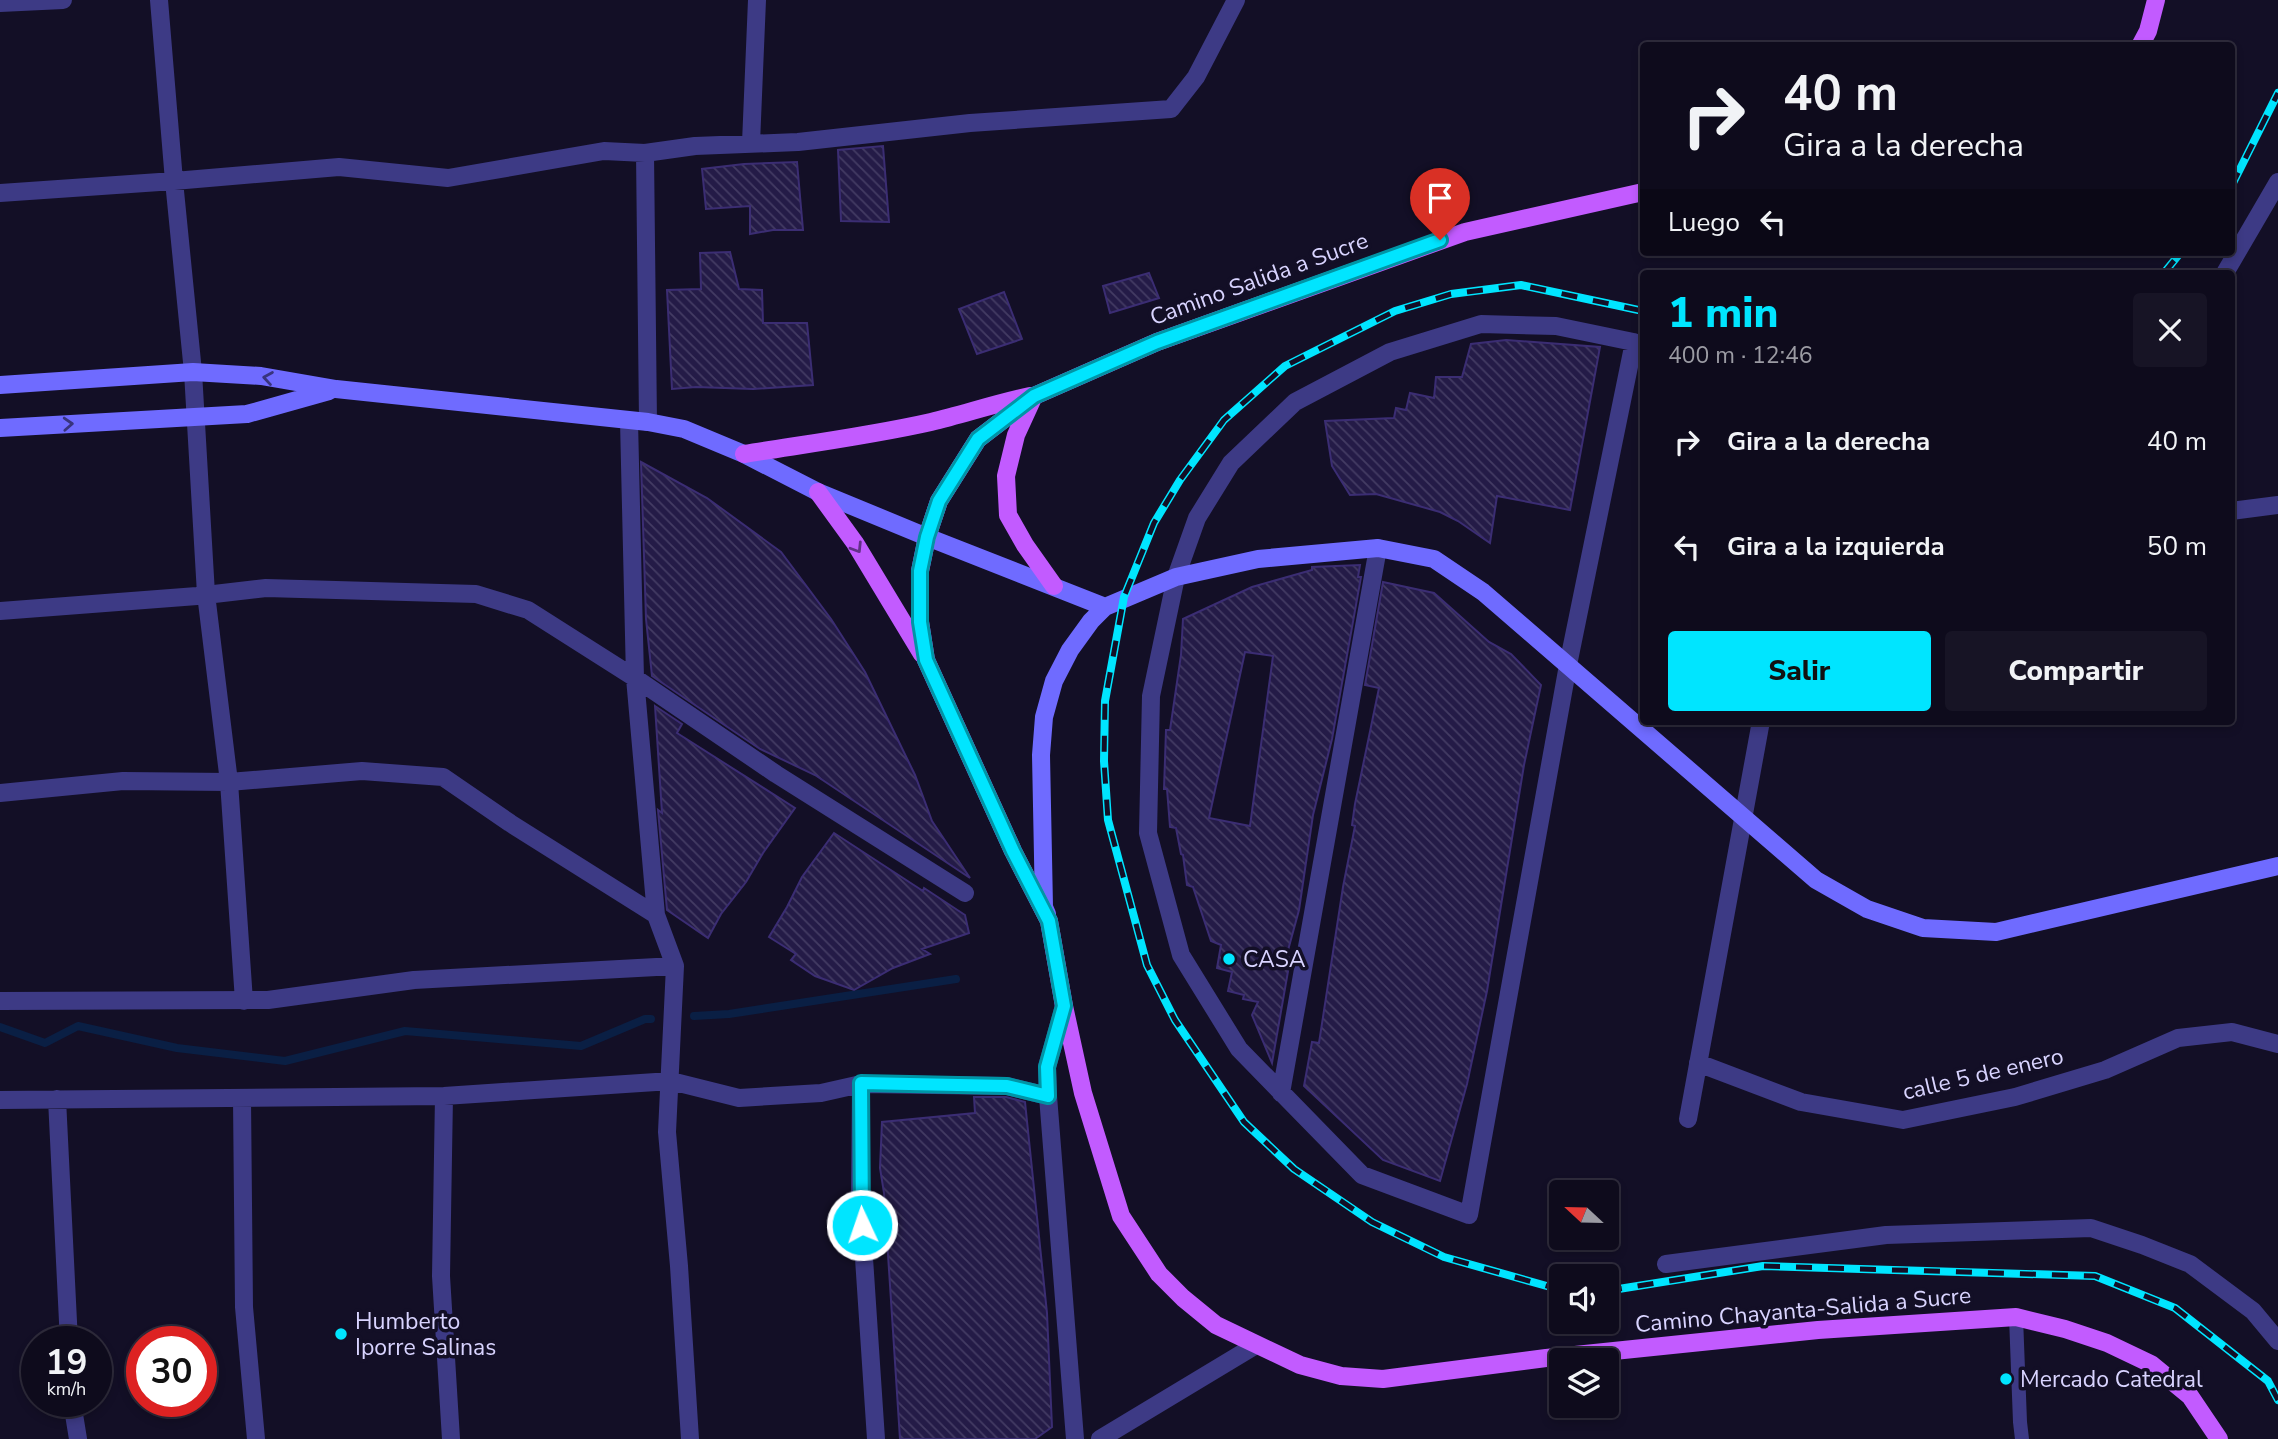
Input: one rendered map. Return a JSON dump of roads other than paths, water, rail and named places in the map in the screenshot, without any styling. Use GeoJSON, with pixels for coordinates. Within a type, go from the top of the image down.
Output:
{"type":"FeatureCollection","features":[{"type":"Feature","properties":{"kind":"main road"},"geometry":{"type":"LineString","coordinates":[[2142,42],[2148,31],[2155,0]]}},
{"type":"Feature","properties":{"kind":"main road","name":"Camino Salida a Sucre"},"geometry":{"type":"LineString","coordinates":[[927,537],[939,501],[978,439],[1034,396],[1157,342],[1465,232],[1640,193]]}},
{"type":"Feature","properties":{"kind":"main road"},"geometry":{"type":"LineString","coordinates":[[0,385],[193,372],[261,376],[335,389],[648,422],[684,429],[744,454],[818,492],[1105,607]]}},
{"type":"Feature","properties":{"kind":"main road"},"geometry":{"type":"LineString","coordinates":[[0,428],[247,414],[335,389]]}},
{"type":"Feature","properties":{"kind":"main road"},"geometry":{"type":"LineString","coordinates":[[744,454],[931,422],[1034,396]]}},
{"type":"Feature","properties":{"kind":"main road"},"geometry":{"type":"LineString","coordinates":[[1034,396],[1016,435],[1006,477],[1008,515],[1054,586]]}},
{"type":"Feature","properties":{"kind":"main road"},"geometry":{"type":"LineString","coordinates":[[818,492],[855,543],[926,660]]}},
{"type":"Feature","properties":{"kind":"main road","name":"Camino Chayanta-Salida a Sucre"},"geometry":{"type":"LineString","coordinates":[[927,537],[920,571],[920,622],[926,660],[1013,851],[1049,921],[1083,1093],[1121,1216],[1159,1274],[1216,1325],[1300,1365],[1341,1376],[1383,1379],[1546,1358],[1818,1330],[2016,1317],[2107,1343],[2151,1364],[2190,1396],[2219,1439]]}},
{"type":"Feature","properties":{"kind":"main road"},"geometry":{"type":"LineString","coordinates":[[1049,921],[1044,907],[1041,755],[1044,717],[1054,681],[1070,650],[1091,621],[1105,607],[1124,597],[1176,577],[1258,559],[1378,548],[1434,559],[1483,592],[1816,880],[1867,909],[1923,929],[1996,932],[2278,866]]}},
{"type":"Feature","properties":{"kind":"street"},"geometry":{"type":"LineString","coordinates":[[0,3],[63,0]]}},
{"type":"Feature","properties":{"kind":"street"},"geometry":{"type":"LineString","coordinates":[[159,0],[193,372],[206,594],[229,782],[244,1001]]}},
{"type":"Feature","properties":{"kind":"street"},"geometry":{"type":"LineString","coordinates":[[751,143],[757,0]]}},
{"type":"Feature","properties":{"kind":"street"},"geometry":{"type":"LineString","coordinates":[[0,193],[339,167],[448,178],[604,152],[645,153],[695,146],[798,142],[970,123],[1171,109],[1196,77],[1236,0]]}},
{"type":"Feature","properties":{"kind":"street"},"geometry":{"type":"LineString","coordinates":[[645,153],[648,422]]}},
{"type":"Feature","properties":{"kind":"street"},"geometry":{"type":"LineString","coordinates":[[2235,256],[2278,182]]}},
{"type":"Feature","properties":{"kind":"street"},"geometry":{"type":"LineString","coordinates":[[1481,324],[1556,326],[1638,343],[1568,665],[1469,1215],[1362,1175],[1239,1049],[1181,955],[1148,833],[1152,696],[1176,577],[1197,518],[1231,463],[1295,402],[1391,352],[1481,324]]}},
{"type":"Feature","properties":{"kind":"street"},"geometry":{"type":"LineString","coordinates":[[629,421],[635,678],[656,915],[675,966],[667,1132],[691,1439]]}},
{"type":"Feature","properties":{"kind":"street"},"geometry":{"type":"LineString","coordinates":[[2235,510],[2278,505]]}},
{"type":"Feature","properties":{"kind":"street"},"geometry":{"type":"LineString","coordinates":[[1281,1093],[1378,548]]}},
{"type":"Feature","properties":{"kind":"street"},"geometry":{"type":"LineString","coordinates":[[0,611],[266,588],[476,594],[528,610],[635,678],[776,774],[965,893]]}},
{"type":"Feature","properties":{"kind":"street"},"geometry":{"type":"LineString","coordinates":[[1688,1119],[1760,725]]}},
{"type":"Feature","properties":{"kind":"street"},"geometry":{"type":"LineString","coordinates":[[0,793],[123,781],[229,782],[362,771],[443,777],[510,823],[656,915]]}},
{"type":"Feature","properties":{"kind":"street"},"geometry":{"type":"LineString","coordinates":[[0,1001],[268,1000],[414,981],[675,966]]}},
{"type":"Feature","properties":{"kind":"street"},"geometry":{"type":"LineString","coordinates":[[1064,1006],[1047,1067],[1075,1439]]}},
{"type":"Feature","properties":{"kind":"street","name":"calle 5 de enero"},"geometry":{"type":"LineString","coordinates":[[1698,1063],[1801,1102],[1903,1120],[2015,1097],[2105,1070],[2178,1038],[2232,1032],[2278,1044]]}},
{"type":"Feature","properties":{"kind":"street"},"geometry":{"type":"LineString","coordinates":[[0,1100],[444,1096],[671,1081],[739,1098],[821,1093],[861,1083],[1007,1086],[1048,1096]]}},
{"type":"Feature","properties":{"kind":"street"},"geometry":{"type":"LineString","coordinates":[[861,1083],[860,1198],[876,1439]]}},
{"type":"Feature","properties":{"kind":"street"},"geometry":{"type":"LineString","coordinates":[[444,1096],[441,1276],[451,1439]]}},
{"type":"Feature","properties":{"kind":"street"},"geometry":{"type":"LineString","coordinates":[[57,1099],[68,1326]]}},
{"type":"Feature","properties":{"kind":"street"},"geometry":{"type":"LineString","coordinates":[[242,1099],[244,1307],[256,1439]]}},
{"type":"Feature","properties":{"kind":"street"},"geometry":{"type":"LineString","coordinates":[[1666,1264],[1886,1236],[2091,1228],[2190,1264],[2253,1311],[2278,1341]]}},
{"type":"Feature","properties":{"kind":"street"},"geometry":{"type":"LineString","coordinates":[[1100,1439],[1256,1345]]}},
{"type":"Feature","properties":{"kind":"street"},"geometry":{"type":"LineString","coordinates":[[74,1417],[78,1439]]}},
{"type":"Feature","properties":{"kind":"lane"},"geometry":{"type":"LineString","coordinates":[[2016,1317],[2022,1439]]}},
{"type":"Feature","properties":{"kind":"waterway"},"geometry":{"type":"LineString","coordinates":[[694,1016],[729,1014],[956,979]]}},
{"type":"Feature","properties":{"kind":"waterway"},"geometry":{"type":"LineString","coordinates":[[0,1027],[45,1043],[78,1026],[177,1048],[285,1061],[405,1031],[581,1046],[645,1019],[651,1019]]}},
{"type":"Feature","properties":{"kind":"railway"},"geometry":{"type":"LineString","coordinates":[[2235,179],[2278,93]]}},
{"type":"Feature","properties":{"kind":"railway"},"geometry":{"type":"LineString","coordinates":[[2166,270],[2178,256]]}},
{"type":"Feature","properties":{"kind":"railway"},"geometry":{"type":"LineString","coordinates":[[1549,1287],[1444,1257],[1372,1222],[1294,1169],[1244,1122],[1175,1020],[1147,965],[1108,820],[1104,761],[1105,701],[1124,597],[1154,523],[1180,480],[1224,420],[1285,366],[1395,311],[1451,294],[1521,285],[1640,310]]}},
{"type":"Feature","properties":{"kind":"railway"},"geometry":{"type":"LineString","coordinates":[[1619,1289],[1763,1266],[2095,1276],[2175,1308],[2268,1381],[2278,1400]]}},
{"type":"Feature","properties":{"kind":"place","name":"CASA"},"geometry":{"type":"Point","coordinates":[1229,959]}},
{"type":"Feature","properties":{"kind":"place","name":"Humberto Iporre Salinas"},"geometry":{"type":"Point","coordinates":[341,1334]}},
{"type":"Feature","properties":{"kind":"place","name":"Mercado Catedral"},"geometry":{"type":"Point","coordinates":[2006,1379]}}]}
